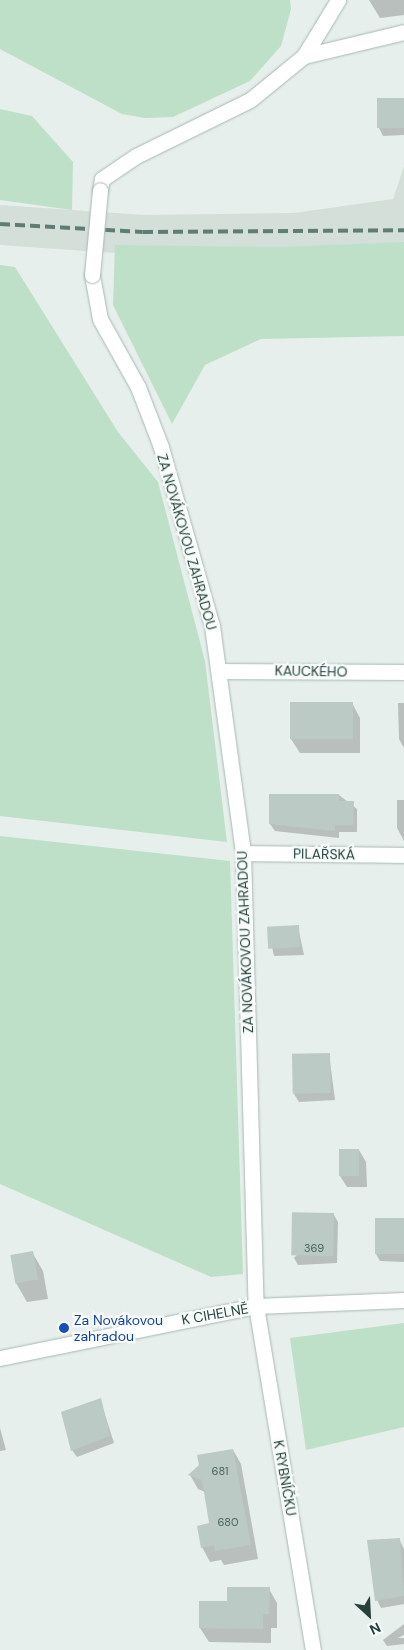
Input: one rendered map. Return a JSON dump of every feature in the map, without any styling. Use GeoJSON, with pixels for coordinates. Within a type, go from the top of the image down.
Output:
{"type":"FeatureCollection","features":[{"type":"Feature","properties":{"kind":"street"},"geometry":{"type":"LineString","coordinates":[[304,56],[338,0]]}},
{"type":"Feature","properties":{"kind":"street"},"geometry":{"type":"LineString","coordinates":[[304,56],[404,32]]}},
{"type":"Feature","properties":{"kind":"street","name":"ZA NOVÁKOVOU ZAHRADOU"},"geometry":{"type":"LineString","coordinates":[[256,1306],[243,853],[219,671],[208,608],[161,447],[138,387],[100,319],[92,275],[102,179],[129,161],[250,100],[304,56]]}},
{"type":"Feature","properties":{"kind":"street","name":"KAUCKÉHO"},"geometry":{"type":"LineString","coordinates":[[219,671],[404,672]]}},
{"type":"Feature","properties":{"kind":"street","name":"PILAŘSKÁ"},"geometry":{"type":"LineString","coordinates":[[243,853],[404,855]]}},
{"type":"Feature","properties":{"kind":"street","name":"K CIHELNĚ"},"geometry":{"type":"LineString","coordinates":[[0,1358],[256,1306],[404,1300]]}},
{"type":"Feature","properties":{"kind":"street","name":"K RYBNÍČKU"},"geometry":{"type":"LineString","coordinates":[[256,1306],[313,1650]]}},
{"type":"Feature","properties":{"kind":"shaded area"},"geometry":{"type":"Polygon","coordinates":[[[404,166],[404,250],[144,255],[0,245],[0,205],[145,215],[294,213],[393,199],[404,166]]]}},
{"type":"Feature","properties":{"kind":"green space"},"geometry":{"type":"Polygon","coordinates":[[[0,0],[290,0],[291,9],[281,46],[250,81],[173,117],[145,118],[122,114],[0,49],[0,0]]]}},
{"type":"Feature","properties":{"kind":"green space"},"geometry":{"type":"Polygon","coordinates":[[[0,109],[32,116],[73,162],[72,210],[0,200],[0,109]]]}},
{"type":"Feature","properties":{"kind":"green space"},"geometry":{"type":"Polygon","coordinates":[[[404,242],[404,336],[261,339],[205,365],[172,424],[113,305],[115,245],[278,247],[404,242]]]}},
{"type":"Feature","properties":{"kind":"green space"},"geometry":{"type":"Polygon","coordinates":[[[0,265],[15,267],[118,432],[158,482],[205,661],[227,842],[0,816],[0,265]]]}},
{"type":"Feature","properties":{"kind":"green space"},"geometry":{"type":"Polygon","coordinates":[[[0,836],[230,861],[243,1274],[211,1277],[0,1184],[0,836]]]}},
{"type":"Feature","properties":{"kind":"green space"},"geometry":{"type":"Polygon","coordinates":[[[404,1323],[404,1427],[306,1450],[290,1338],[404,1323]]]}},
{"type":"Feature","properties":{"kind":"building"},"geometry":{"type":"Polygon","coordinates":[[[377,98],[404,98],[404,128],[377,128],[377,98]]]}},
{"type":"Feature","properties":{"kind":"building"},"geometry":{"type":"Polygon","coordinates":[[[290,702],[353,702],[353,739],[290,739],[290,702]]]}},
{"type":"Feature","properties":{"kind":"building"},"geometry":{"type":"Polygon","coordinates":[[[269,794],[339,794],[339,801],[354,801],[353,825],[335,825],[335,831],[269,824],[269,794]]]}},
{"type":"Feature","properties":{"kind":"building"},"geometry":{"type":"Polygon","coordinates":[[[299,925],[300,947],[268,949],[267,927],[299,925]]]}},
{"type":"Feature","properties":{"kind":"building"},"geometry":{"type":"Polygon","coordinates":[[[330,1053],[331,1093],[293,1094],[292,1054],[330,1053]]]}},
{"type":"Feature","properties":{"kind":"building"},"geometry":{"type":"Polygon","coordinates":[[[339,1149],[359,1149],[359,1176],[339,1176],[339,1149]]]}},
{"type":"Feature","properties":{"kind":"building"},"geometry":{"type":"Polygon","coordinates":[[[292,1212],[334,1213],[333,1256],[291,1255],[292,1212]]]}},
{"type":"Feature","properties":{"kind":"building"},"geometry":{"type":"Polygon","coordinates":[[[375,1218],[404,1218],[404,1254],[375,1254],[375,1218]]]}},
{"type":"Feature","properties":{"kind":"building"},"geometry":{"type":"Polygon","coordinates":[[[33,1251],[38,1280],[15,1284],[10,1255],[33,1251]]]}},
{"type":"Feature","properties":{"kind":"building"},"geometry":{"type":"Polygon","coordinates":[[[101,1398],[110,1436],[71,1451],[61,1412],[101,1398]]]}},
{"type":"Feature","properties":{"kind":"building"},"geometry":{"type":"Polygon","coordinates":[[[233,1449],[251,1545],[215,1551],[214,1545],[201,1548],[197,1526],[209,1523],[202,1480],[188,1475],[199,1465],[197,1455],[233,1449]]]}},
{"type":"Feature","properties":{"kind":"building"},"geometry":{"type":"Polygon","coordinates":[[[400,1538],[404,1596],[375,1601],[367,1540],[400,1538]]]}},
{"type":"Feature","properties":{"kind":"building"},"geometry":{"type":"Polygon","coordinates":[[[227,1587],[270,1587],[269,1614],[263,1614],[263,1629],[199,1628],[199,1601],[227,1601],[227,1587]]]}},
{"type":"Feature","properties":{"kind":"railway"},"geometry":{"type":"LineString","coordinates":[[0,224],[143,232],[404,230]]}},
{"type":"Feature","properties":{"kind":"place","name":"Za Novákovou zahradou"},"geometry":{"type":"Point","coordinates":[64,1328]}}]}
